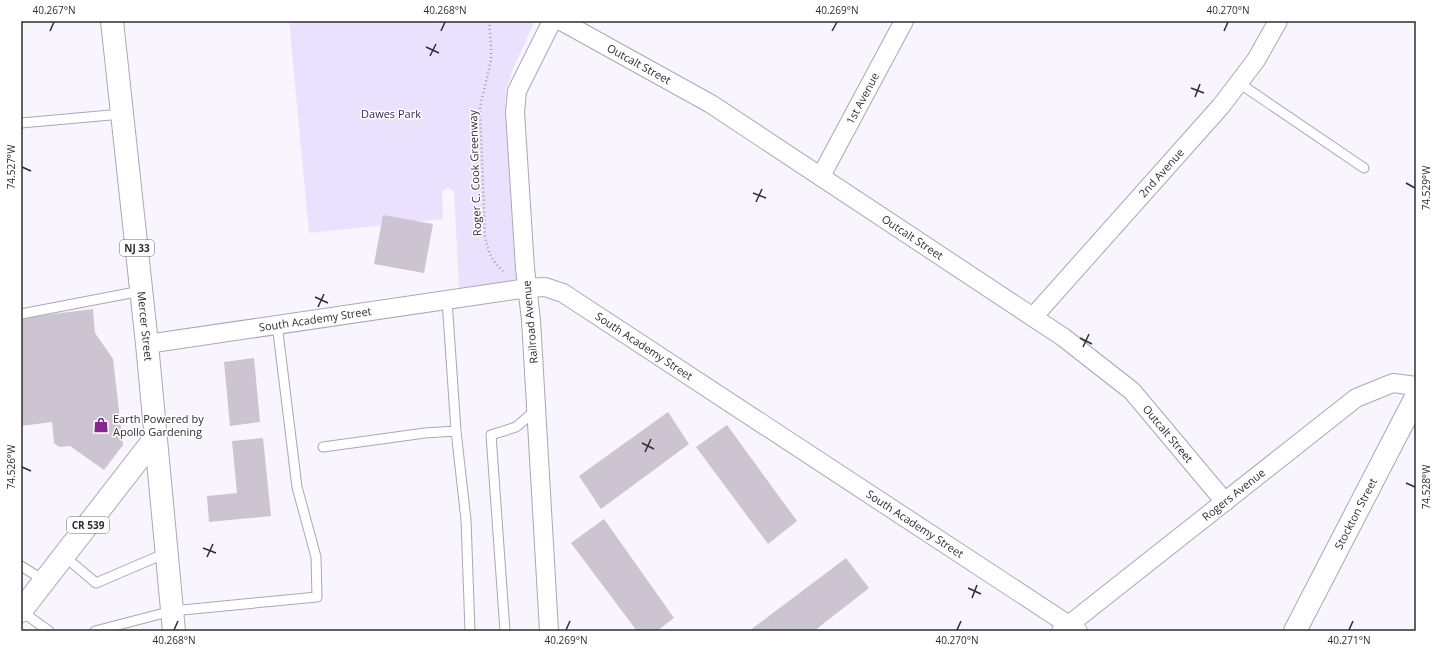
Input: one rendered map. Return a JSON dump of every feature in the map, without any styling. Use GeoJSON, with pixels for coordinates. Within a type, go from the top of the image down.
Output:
{"type":"FeatureCollection","features":[{"type":"Feature","properties":{"kind":"main road","name":"Mercer Street"},"geometry":{"type":"LineString","coordinates":[[112,21],[147,344],[173,621]]}},
{"type":"Feature","properties":{"kind":"main road","name":"Stockton Street"},"geometry":{"type":"LineString","coordinates":[[1295,631],[1416,397]]}},
{"type":"Feature","properties":{"kind":"main road","name":"CR 539"},"geometry":{"type":"LineString","coordinates":[[21,611],[155,438]]}},
{"type":"Feature","properties":{"kind":"street","name":"Railroad Avenue"},"geometry":{"type":"LineString","coordinates":[[549,631],[528,288],[514,112],[517,91],[552,21]]}},
{"type":"Feature","properties":{"kind":"street","name":"Outcalt Street"},"geometry":{"type":"LineString","coordinates":[[561,21],[711,104],[1033,317],[1098,363],[1132,391],[1225,502]]}},
{"type":"Feature","properties":{"kind":"street","name":"1st Avenue"},"geometry":{"type":"LineString","coordinates":[[821,176],[904,21]]}},
{"type":"Feature","properties":{"kind":"street","name":"2nd Avenue"},"geometry":{"type":"LineString","coordinates":[[1033,317],[1221,106],[1256,60],[1278,21]]}},
{"type":"Feature","properties":{"kind":"street","name":"South Academy Street"},"geometry":{"type":"LineString","coordinates":[[147,344],[528,288],[545,287],[563,293],[1069,629]]}},
{"type":"Feature","properties":{"kind":"street","name":"Rogers Avenue"},"geometry":{"type":"LineString","coordinates":[[1069,629],[1356,398],[1393,383],[1416,386]]}},
{"type":"Feature","properties":{"kind":"lane"},"geometry":{"type":"LineString","coordinates":[[1239,83],[1364,168]]}},
{"type":"Feature","properties":{"kind":"lane"},"geometry":{"type":"LineString","coordinates":[[21,123],[122,114]]}},
{"type":"Feature","properties":{"kind":"lane"},"geometry":{"type":"LineString","coordinates":[[21,314],[141,291]]}},
{"type":"Feature","properties":{"kind":"lane"},"geometry":{"type":"LineString","coordinates":[[447,300],[456,431],[466,520],[470,631]]}},
{"type":"Feature","properties":{"kind":"lane"},"geometry":{"type":"LineString","coordinates":[[95,631],[173,621],[214,607],[317,597],[316,557],[298,487],[277,324]]}},
{"type":"Feature","properties":{"kind":"lane"},"geometry":{"type":"LineString","coordinates":[[505,631],[491,434],[516,427],[536,410]]}},
{"type":"Feature","properties":{"kind":"lane"},"geometry":{"type":"LineString","coordinates":[[323,447],[424,433],[456,431]]}},
{"type":"Feature","properties":{"kind":"lane"},"geometry":{"type":"LineString","coordinates":[[64,556],[96,583],[166,553]]}},
{"type":"Feature","properties":{"kind":"lane"},"geometry":{"type":"LineString","coordinates":[[21,566],[45,581]]}},
{"type":"Feature","properties":{"kind":"lane"},"geometry":{"type":"LineString","coordinates":[[21,611],[48,631]]}},
{"type":"Feature","properties":{"kind":"path","name":"Roger C. Cook Greenway"},"geometry":{"type":"LineString","coordinates":[[489,21],[492,46],[491,60],[480,107],[485,236],[492,261],[503,272]]}},
{"type":"Feature","properties":{"kind":"green space","name":"Dawes Park"},"geometry":{"type":"Polygon","coordinates":[[[289,21],[532,21],[533,25],[512,71],[506,90],[505,111],[516,280],[459,289],[454,191],[448,187],[442,192],[443,219],[309,233],[289,21]]]}},
{"type":"Feature","properties":{"kind":"building"},"geometry":{"type":"Polygon","coordinates":[[[383,215],[433,224],[424,273],[374,264],[383,215]]]}},
{"type":"Feature","properties":{"kind":"building"},"geometry":{"type":"Polygon","coordinates":[[[93,309],[95,333],[113,359],[123,445],[104,470],[70,446],[59,447],[54,443],[52,422],[21,426],[21,318],[93,309]]]}},
{"type":"Feature","properties":{"kind":"building"},"geometry":{"type":"Polygon","coordinates":[[[254,358],[260,422],[230,426],[224,362],[254,358]]]}},
{"type":"Feature","properties":{"kind":"building"},"geometry":{"type":"Polygon","coordinates":[[[668,412],[689,444],[601,509],[579,476],[668,412]]]}},
{"type":"Feature","properties":{"kind":"building"},"geometry":{"type":"Polygon","coordinates":[[[727,425],[797,521],[768,544],[696,447],[727,425]]]}},
{"type":"Feature","properties":{"kind":"building"},"geometry":{"type":"Polygon","coordinates":[[[263,438],[271,516],[209,522],[207,496],[237,493],[232,441],[263,438]]]}},
{"type":"Feature","properties":{"kind":"building"},"geometry":{"type":"Polygon","coordinates":[[[604,519],[674,618],[657,631],[637,631],[571,543],[604,519]]]}},
{"type":"Feature","properties":{"kind":"building"},"geometry":{"type":"Polygon","coordinates":[[[846,558],[869,588],[814,631],[749,631],[846,558]]]}},
{"type":"Feature","properties":{"kind":"place","name":"Earth Powered by Apollo Gardening"},"geometry":{"type":"Point","coordinates":[101,425]}}]}
